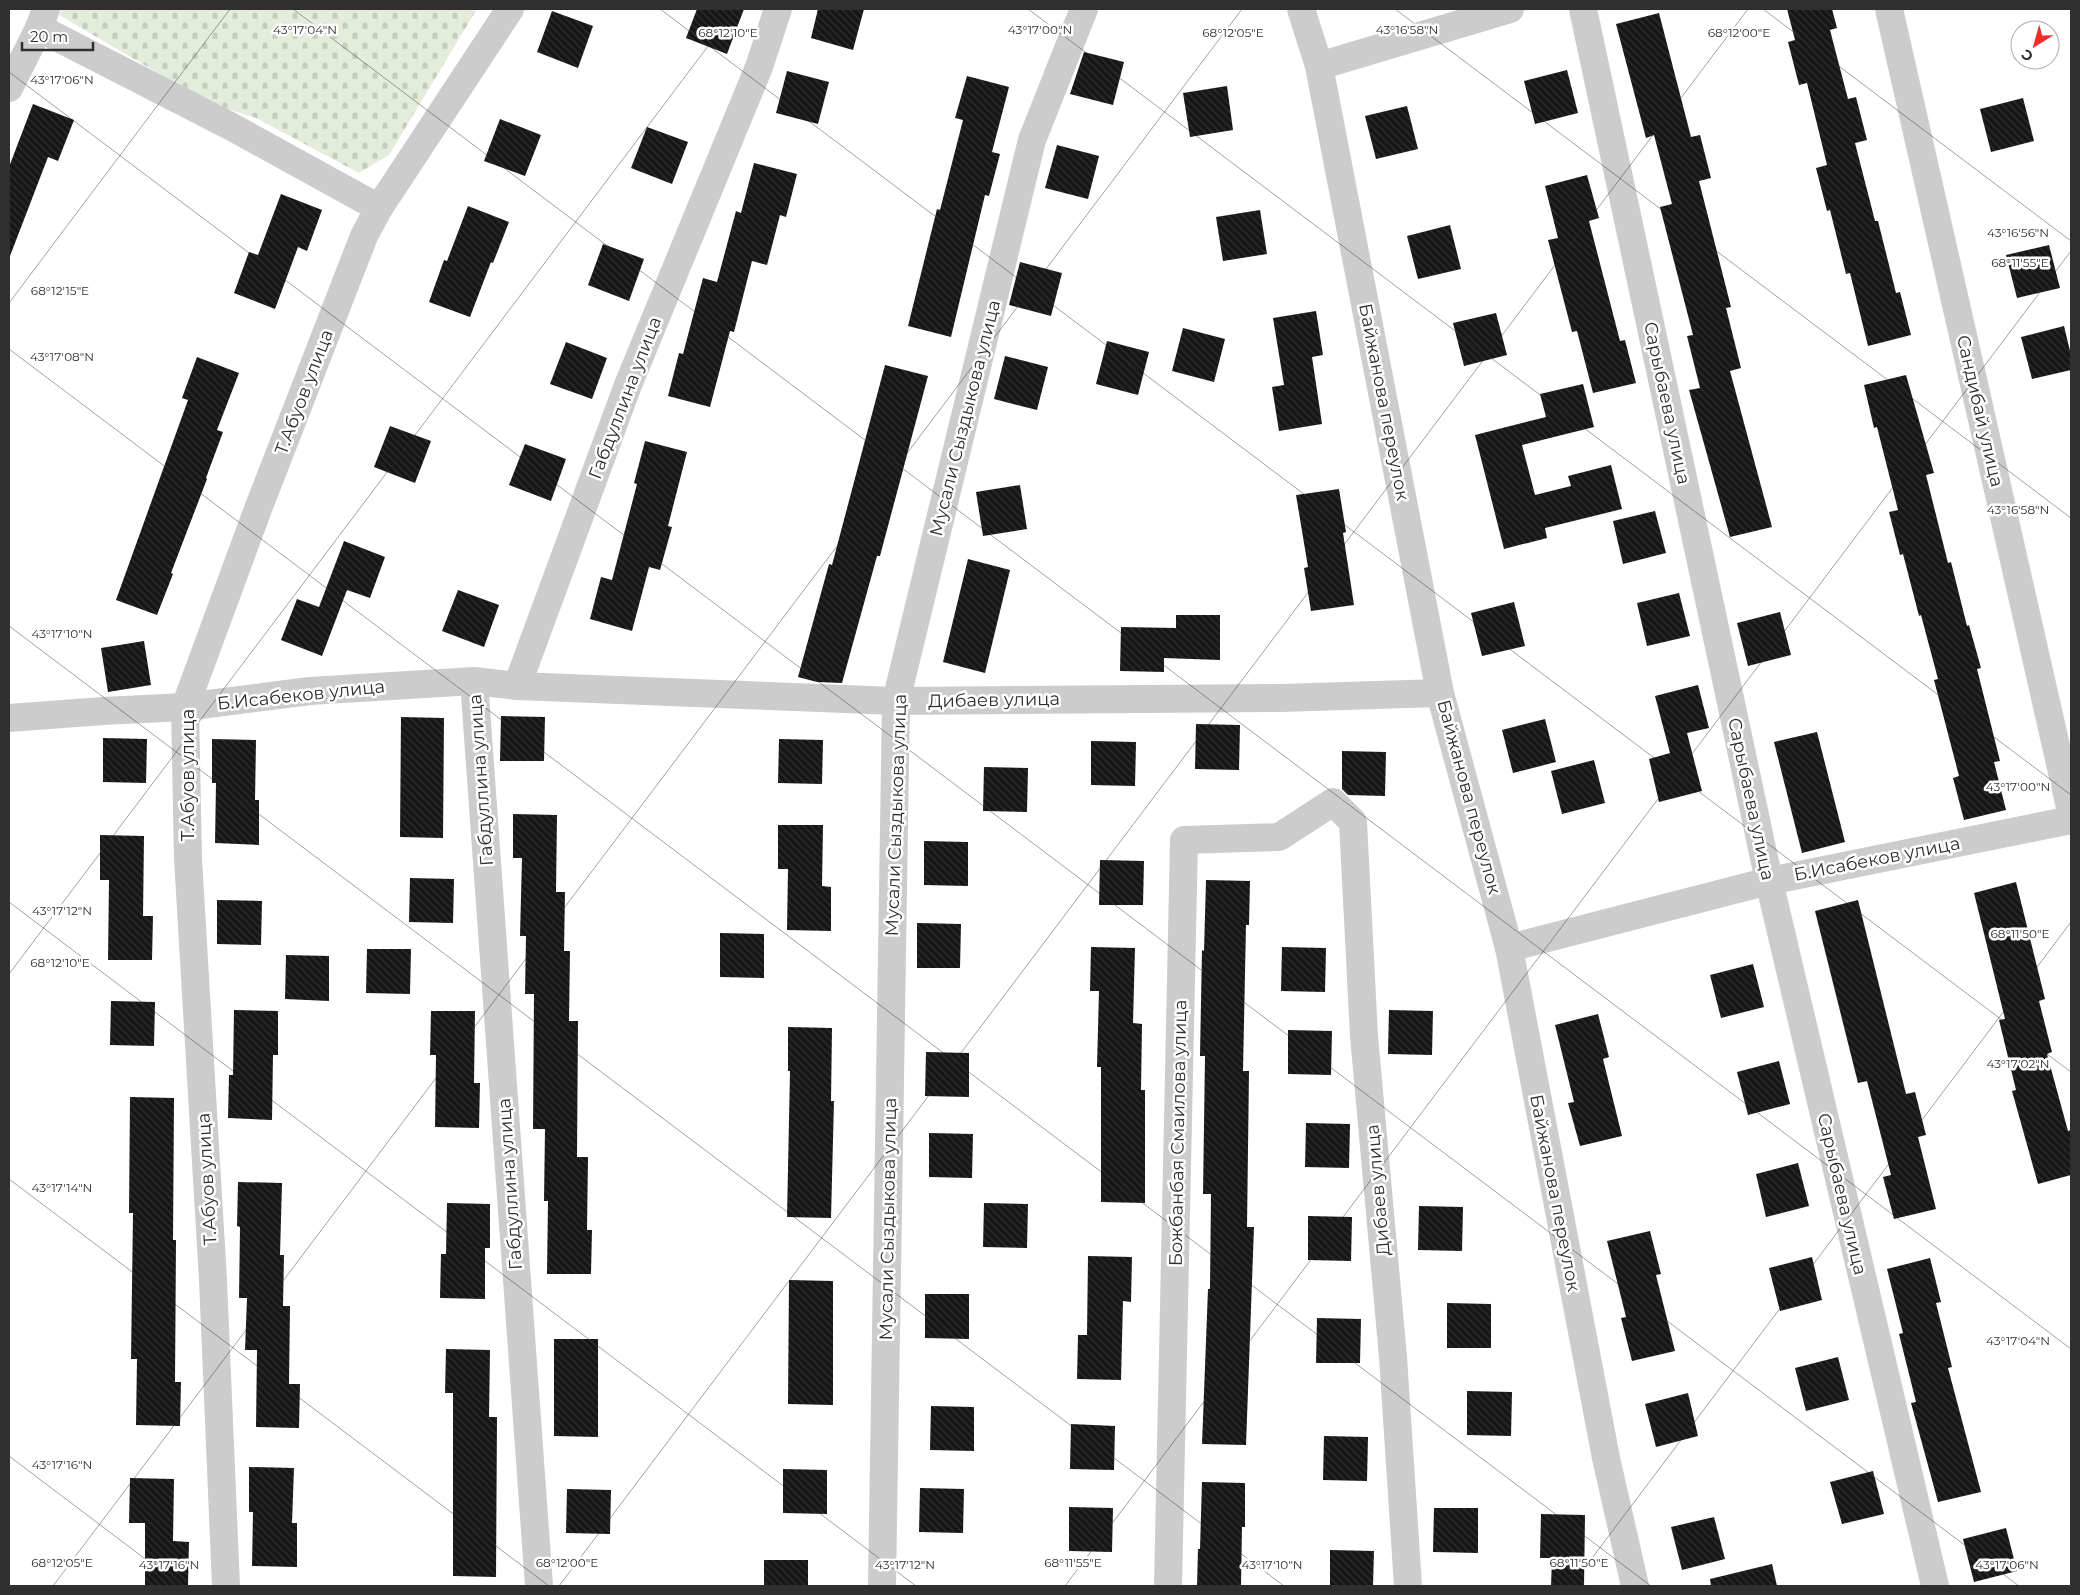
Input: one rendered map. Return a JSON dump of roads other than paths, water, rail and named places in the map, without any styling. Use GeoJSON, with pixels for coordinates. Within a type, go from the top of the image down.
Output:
{"type":"FeatureCollection","features":[{"type":"Feature","properties":{"kind":"street","name":"Т.Абуов улица"},"geometry":{"type":"LineString","coordinates":[[226,1586],[213,1280],[188,859],[185,707],[258,510],[364,236],[379,208],[510,9]]}},
{"type":"Feature","properties":{"kind":"street","name":"Габдуллина улица"},"geometry":{"type":"LineString","coordinates":[[539,1586],[474,681],[518,686],[628,386],[759,67],[778,9]]}},
{"type":"Feature","properties":{"kind":"street","name":"Мусали Сыздыкова улица"},"geometry":{"type":"LineString","coordinates":[[882,1586],[896,701],[1032,140],[1081,9]]}},
{"type":"Feature","properties":{"kind":"street","name":"Байжанова переулок"},"geometry":{"type":"LineString","coordinates":[[1301,9],[1319,66],[1440,693],[1509,948],[1606,1458],[1635,1586]]}},
{"type":"Feature","properties":{"kind":"street"},"geometry":{"type":"LineString","coordinates":[[1319,66],[1510,9]]}},
{"type":"Feature","properties":{"kind":"street","name":"Сарыбаева улица"},"geometry":{"type":"LineString","coordinates":[[1583,9],[1769,881],[1935,1586]]}},
{"type":"Feature","properties":{"kind":"street","name":"Сандибай улица"},"geometry":{"type":"LineString","coordinates":[[1889,9],[2071,812]]}},
{"type":"Feature","properties":{"kind":"street"},"geometry":{"type":"LineString","coordinates":[[9,88],[42,18],[232,127],[379,208]]}},
{"type":"Feature","properties":{"kind":"street","name":"Б.Исабеков улица"},"geometry":{"type":"LineString","coordinates":[[9,718],[185,707],[310,691],[474,681]]}},
{"type":"Feature","properties":{"kind":"street","name":"Дибаев улица"},"geometry":{"type":"LineString","coordinates":[[518,686],[896,701],[1281,698],[1440,693]]}},
{"type":"Feature","properties":{"kind":"street","name":"Дибаев улица"},"geometry":{"type":"LineString","coordinates":[[1333,802],[1353,822],[1364,1036],[1394,1357],[1408,1586]]}},
{"type":"Feature","properties":{"kind":"street","name":"Божбанбая Смаилова улица"},"geometry":{"type":"LineString","coordinates":[[1168,1586],[1184,840],[1279,837],[1333,802]]}},
{"type":"Feature","properties":{"kind":"street","name":"Б.Исабеков улица"},"geometry":{"type":"LineString","coordinates":[[1509,948],[1769,881],[2071,820]]}}]}
